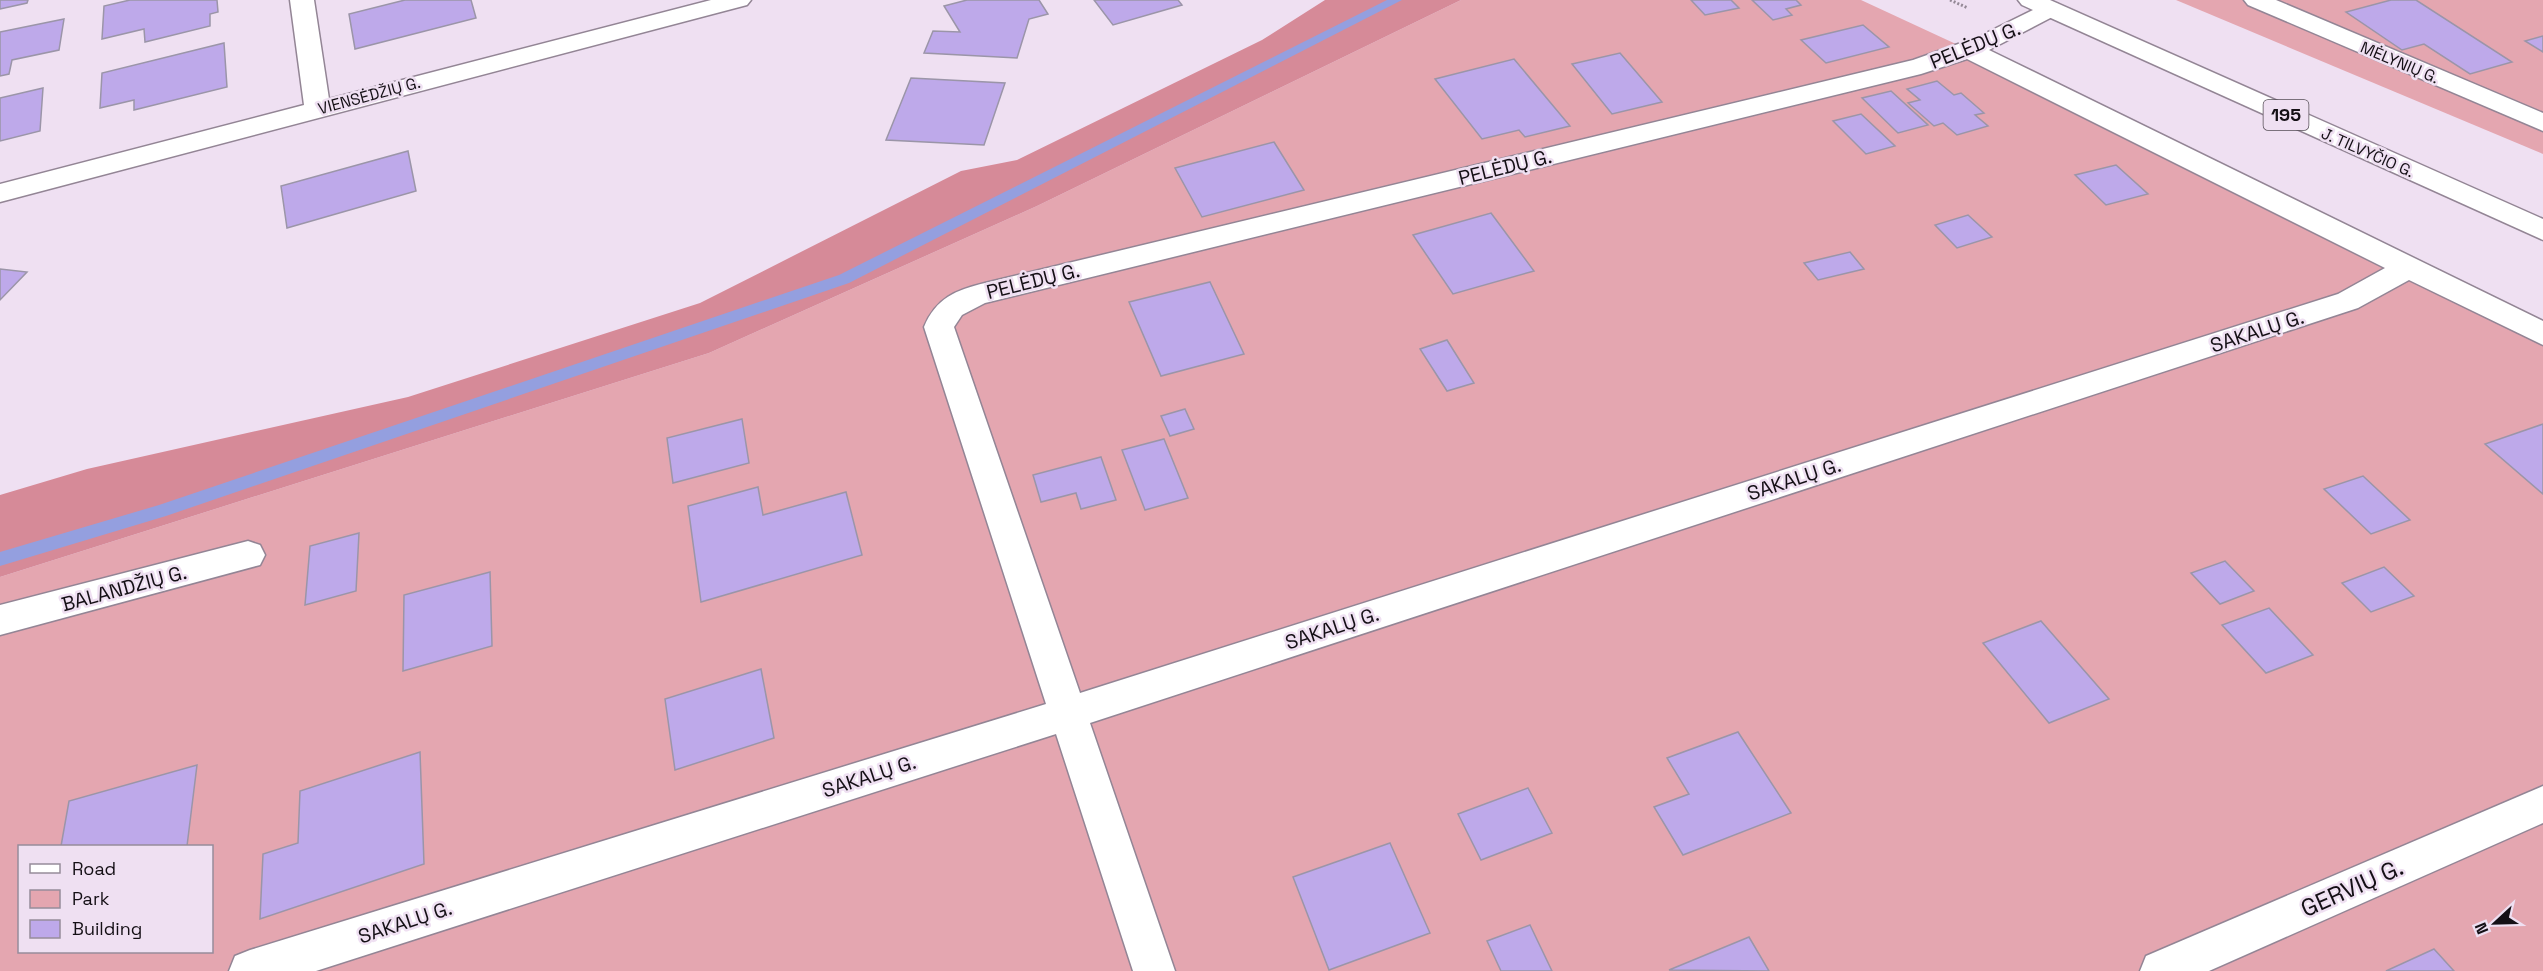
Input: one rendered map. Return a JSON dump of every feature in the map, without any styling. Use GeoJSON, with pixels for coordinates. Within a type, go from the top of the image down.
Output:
{"type":"FeatureCollection","features":[{"type":"Feature","properties":{"kind":"street"},"geometry":{"type":"LineString","coordinates":[[302,0],[317,109]]}},
{"type":"Feature","properties":{"kind":"street","name":"VIENSĖDŽIŲ G."},"geometry":{"type":"LineString","coordinates":[[0,193],[705,4],[739,0]]}},
{"type":"Feature","properties":{"kind":"street","name":"MĖLYNIŲ G."},"geometry":{"type":"LineString","coordinates":[[2256,0],[2543,123]]}},
{"type":"Feature","properties":{"kind":"street","name":"PELĖDŲ G."},"geometry":{"type":"LineString","coordinates":[[1069,713],[939,327],[942,317],[954,306],[965,298],[985,292],[1898,72],[1971,51],[2017,30],[2039,4]]}},
{"type":"Feature","properties":{"kind":"street","name":"J. TILVYČIO G."},"geometry":{"type":"LineString","coordinates":[[2039,4],[2543,230]]}},
{"type":"Feature","properties":{"kind":"street"},"geometry":{"type":"LineString","coordinates":[[1971,51],[2406,269],[2543,334]]}},
{"type":"Feature","properties":{"kind":"street","name":"SAKALŲ G."},"geometry":{"type":"LineString","coordinates":[[250,971],[1069,713],[2348,301],[2406,269]]}},
{"type":"Feature","properties":{"kind":"street","name":"BALANDŽIŲ G."},"geometry":{"type":"LineString","coordinates":[[0,620],[248,555]]}},
{"type":"Feature","properties":{"kind":"street"},"geometry":{"type":"LineString","coordinates":[[1069,713],[1154,971]]}},
{"type":"Feature","properties":{"kind":"street","name":"GERVIŲ G."},"geometry":{"type":"LineString","coordinates":[[2160,971],[2543,804]]}},
{"type":"Feature","properties":{"kind":"green space"},"geometry":{"type":"Polygon","coordinates":[[[1461,0],[1861,0],[1971,51],[2543,330],[2543,971],[0,971],[0,577],[709,353],[1037,206],[1461,0]]]}},
{"type":"Feature","properties":{"kind":"green space"},"geometry":{"type":"Polygon","coordinates":[[[2176,0],[2543,0],[2543,154],[2176,0]]]}},
{"type":"Feature","properties":{"kind":"shaded area"},"geometry":{"type":"Polygon","coordinates":[[[1325,0],[1461,0],[1037,206],[709,353],[0,577],[0,495],[87,469],[408,397],[700,303],[961,171],[1017,160],[1262,40],[1325,0]]]}},
{"type":"Feature","properties":{"kind":"building"},"geometry":{"type":"Polygon","coordinates":[[[0,0],[28,0],[27,3],[0,9],[0,0]]]}},
{"type":"Feature","properties":{"kind":"building"},"geometry":{"type":"Polygon","coordinates":[[[130,0],[217,0],[218,12],[210,14],[210,26],[145,42],[144,29],[102,39],[104,6],[130,0]]]}},
{"type":"Feature","properties":{"kind":"building"},"geometry":{"type":"Polygon","coordinates":[[[405,0],[471,0],[476,18],[355,49],[349,14],[405,0]]]}},
{"type":"Feature","properties":{"kind":"building"},"geometry":{"type":"Polygon","coordinates":[[[967,0],[1039,0],[1048,14],[1029,19],[1017,58],[924,53],[933,31],[960,32],[944,6],[967,0]]]}},
{"type":"Feature","properties":{"kind":"building"},"geometry":{"type":"Polygon","coordinates":[[[1094,0],[1178,0],[1182,5],[1113,25],[1094,0]]]}},
{"type":"Feature","properties":{"kind":"building"},"geometry":{"type":"Polygon","coordinates":[[[1691,0],[1731,0],[1739,8],[1705,15],[1691,0]]]}},
{"type":"Feature","properties":{"kind":"building"},"geometry":{"type":"Polygon","coordinates":[[[1752,0],[1796,0],[1801,5],[1786,9],[1792,15],[1773,20],[1752,0]]]}},
{"type":"Feature","properties":{"kind":"building"},"geometry":{"type":"Polygon","coordinates":[[[2391,0],[2416,0],[2512,62],[2470,74],[2424,44],[2402,50],[2346,12],[2391,0]]]}},
{"type":"Feature","properties":{"kind":"building"},"geometry":{"type":"Polygon","coordinates":[[[64,19],[59,50],[12,60],[9,74],[0,76],[0,32],[64,19]]]}},
{"type":"Feature","properties":{"kind":"building"},"geometry":{"type":"Polygon","coordinates":[[[1863,25],[1889,47],[1826,63],[1801,40],[1863,25]]]}},
{"type":"Feature","properties":{"kind":"building"},"geometry":{"type":"Polygon","coordinates":[[[2543,36],[2543,52],[2525,41],[2543,36]]]}},
{"type":"Feature","properties":{"kind":"building"},"geometry":{"type":"Polygon","coordinates":[[[224,43],[227,87],[134,110],[134,100],[100,108],[102,73],[224,43]]]}},
{"type":"Feature","properties":{"kind":"building"},"geometry":{"type":"Polygon","coordinates":[[[1620,53],[1662,102],[1612,114],[1572,64],[1620,53]]]}},
{"type":"Feature","properties":{"kind":"building"},"geometry":{"type":"Polygon","coordinates":[[[1514,59],[1570,126],[1525,137],[1519,130],[1482,139],[1435,79],[1514,59]]]}},
{"type":"Feature","properties":{"kind":"building"},"geometry":{"type":"Polygon","coordinates":[[[911,78],[1005,83],[984,145],[886,140],[911,78]]]}},
{"type":"Feature","properties":{"kind":"building"},"geometry":{"type":"Polygon","coordinates":[[[1937,81],[1954,95],[1961,93],[1984,113],[1975,115],[1988,126],[1957,135],[1943,123],[1934,126],[1908,103],[1920,100],[1907,89],[1937,81]]]}},
{"type":"Feature","properties":{"kind":"building"},"geometry":{"type":"Polygon","coordinates":[[[43,88],[40,131],[0,141],[0,98],[43,88]]]}},
{"type":"Feature","properties":{"kind":"building"},"geometry":{"type":"Polygon","coordinates":[[[1891,91],[1928,125],[1898,133],[1862,98],[1891,91]]]}},
{"type":"Feature","properties":{"kind":"building"},"geometry":{"type":"Polygon","coordinates":[[[1861,114],[1895,146],[1866,154],[1833,121],[1861,114]]]}},
{"type":"Feature","properties":{"kind":"building"},"geometry":{"type":"Polygon","coordinates":[[[1274,142],[1304,190],[1202,217],[1175,168],[1274,142]]]}},
{"type":"Feature","properties":{"kind":"building"},"geometry":{"type":"Polygon","coordinates":[[[408,151],[416,191],[287,228],[281,186],[408,151]]]}},
{"type":"Feature","properties":{"kind":"building"},"geometry":{"type":"Polygon","coordinates":[[[2116,165],[2148,194],[2106,205],[2075,175],[2116,165]]]}},
{"type":"Feature","properties":{"kind":"building"},"geometry":{"type":"Polygon","coordinates":[[[1491,213],[1534,271],[1453,294],[1413,235],[1491,213]]]}},
{"type":"Feature","properties":{"kind":"building"},"geometry":{"type":"Polygon","coordinates":[[[1968,215],[1992,237],[1957,248],[1935,225],[1968,215]]]}},
{"type":"Feature","properties":{"kind":"building"},"geometry":{"type":"Polygon","coordinates":[[[1850,252],[1864,269],[1818,280],[1804,263],[1850,252]]]}},
{"type":"Feature","properties":{"kind":"building"},"geometry":{"type":"Polygon","coordinates":[[[0,269],[27,272],[0,300],[0,269]]]}},
{"type":"Feature","properties":{"kind":"building"},"geometry":{"type":"Polygon","coordinates":[[[1210,282],[1244,354],[1161,376],[1129,302],[1210,282]]]}},
{"type":"Feature","properties":{"kind":"building"},"geometry":{"type":"Polygon","coordinates":[[[1447,340],[1474,383],[1447,391],[1420,349],[1447,340]]]}},
{"type":"Feature","properties":{"kind":"building"},"geometry":{"type":"Polygon","coordinates":[[[1185,409],[1194,429],[1170,436],[1161,416],[1185,409]]]}},
{"type":"Feature","properties":{"kind":"building"},"geometry":{"type":"Polygon","coordinates":[[[742,419],[749,463],[673,483],[667,438],[742,419]]]}},
{"type":"Feature","properties":{"kind":"building"},"geometry":{"type":"Polygon","coordinates":[[[2543,424],[2543,494],[2485,444],[2543,424]]]}},
{"type":"Feature","properties":{"kind":"building"},"geometry":{"type":"Polygon","coordinates":[[[1164,439],[1188,498],[1145,510],[1122,450],[1164,439]]]}},
{"type":"Feature","properties":{"kind":"building"},"geometry":{"type":"Polygon","coordinates":[[[1101,457],[1116,500],[1081,509],[1076,493],[1041,502],[1033,475],[1101,457]]]}},
{"type":"Feature","properties":{"kind":"building"},"geometry":{"type":"Polygon","coordinates":[[[2363,476],[2410,520],[2371,534],[2324,489],[2363,476]]]}},
{"type":"Feature","properties":{"kind":"building"},"geometry":{"type":"Polygon","coordinates":[[[758,487],[763,515],[846,492],[862,555],[701,602],[688,506],[758,487]]]}},
{"type":"Feature","properties":{"kind":"building"},"geometry":{"type":"Polygon","coordinates":[[[359,533],[356,591],[305,605],[310,546],[359,533]]]}},
{"type":"Feature","properties":{"kind":"building"},"geometry":{"type":"Polygon","coordinates":[[[2225,561],[2254,591],[2220,604],[2191,573],[2225,561]]]}},
{"type":"Feature","properties":{"kind":"building"},"geometry":{"type":"Polygon","coordinates":[[[2384,567],[2414,596],[2371,612],[2342,583],[2384,567]]]}},
{"type":"Feature","properties":{"kind":"building"},"geometry":{"type":"Polygon","coordinates":[[[490,572],[492,646],[403,671],[404,595],[490,572]]]}},
{"type":"Feature","properties":{"kind":"building"},"geometry":{"type":"Polygon","coordinates":[[[2269,608],[2313,655],[2266,673],[2222,625],[2269,608]]]}},
{"type":"Feature","properties":{"kind":"building"},"geometry":{"type":"Polygon","coordinates":[[[2041,621],[2109,699],[2049,723],[1983,643],[2041,621]]]}},
{"type":"Feature","properties":{"kind":"building"},"geometry":{"type":"Polygon","coordinates":[[[761,669],[774,738],[675,770],[665,699],[761,669]]]}},
{"type":"Feature","properties":{"kind":"building"},"geometry":{"type":"Polygon","coordinates":[[[1738,732],[1791,813],[1683,855],[1654,807],[1689,794],[1667,758],[1738,732]]]}},
{"type":"Feature","properties":{"kind":"building"},"geometry":{"type":"Polygon","coordinates":[[[420,752],[424,864],[260,919],[263,854],[298,843],[300,791],[420,752]]]}},
{"type":"Feature","properties":{"kind":"building"},"geometry":{"type":"Polygon","coordinates":[[[197,765],[187,845],[61,845],[69,801],[197,765]]]}},
{"type":"Feature","properties":{"kind":"building"},"geometry":{"type":"Polygon","coordinates":[[[1528,788],[1552,833],[1481,860],[1458,814],[1528,788]]]}},
{"type":"Feature","properties":{"kind":"building"},"geometry":{"type":"Polygon","coordinates":[[[1390,843],[1430,933],[1329,970],[1293,877],[1390,843]]]}},
{"type":"Feature","properties":{"kind":"building"},"geometry":{"type":"Polygon","coordinates":[[[1530,925],[1552,971],[1501,971],[1487,941],[1530,925]]]}},
{"type":"Feature","properties":{"kind":"building"},"geometry":{"type":"Polygon","coordinates":[[[1749,937],[1769,971],[1669,970],[1749,937]]]}},
{"type":"Feature","properties":{"kind":"building"},"geometry":{"type":"Polygon","coordinates":[[[2434,949],[2454,971],[2386,971],[2434,949]]]}},
{"type":"Feature","properties":{"kind":"waterway"},"geometry":{"type":"LineString","coordinates":[[0,559],[160,511],[844,279],[1396,0]]}}]}
